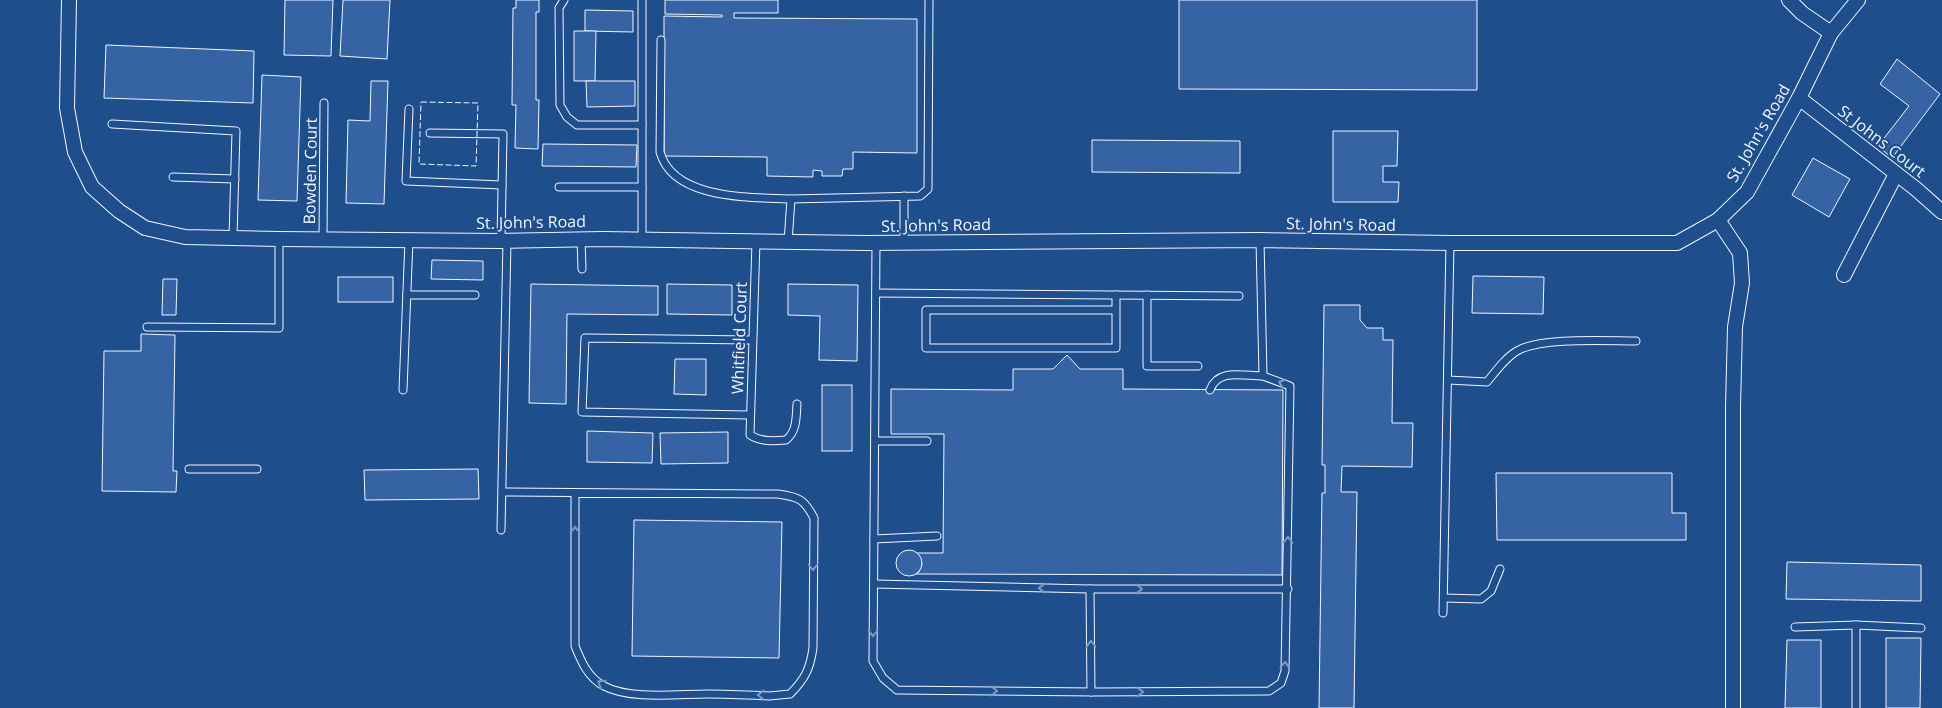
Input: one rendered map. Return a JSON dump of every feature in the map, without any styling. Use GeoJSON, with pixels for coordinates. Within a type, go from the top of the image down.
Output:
{"type":"FeatureCollection","features":[{"type":"Feature","properties":{"kind":"street","name":"St. John's Road"},"geometry":{"type":"LineString","coordinates":[[69,0],[67,108],[75,152],[92,187],[119,211],[145,228],[185,237],[279,239],[642,239],[876,243],[1260,240],[1450,243],[1677,243],[1718,220],[1747,192],[1799,98],[1832,33],[1858,0]]}},
{"type":"Feature","properties":{"kind":"street"},"geometry":{"type":"LineString","coordinates":[[1789,0],[1802,13],[1832,33]]}},
{"type":"Feature","properties":{"kind":"street","name":"St Johns Court"},"geometry":{"type":"LineString","coordinates":[[1799,98],[1942,212]]}},
{"type":"Feature","properties":{"kind":"street"},"geometry":{"type":"LineString","coordinates":[[1844,275],[1896,174]]}},
{"type":"Feature","properties":{"kind":"street"},"geometry":{"type":"LineString","coordinates":[[1718,220],[1740,253],[1742,282],[1735,327],[1733,407],[1733,708]]}},
{"type":"Feature","properties":{"kind":"lane"},"geometry":{"type":"LineString","coordinates":[[564,0],[559,8],[560,106],[567,117],[577,125],[642,125]]}},
{"type":"Feature","properties":{"kind":"lane"},"geometry":{"type":"LineString","coordinates":[[642,0],[642,239]]}},
{"type":"Feature","properties":{"kind":"lane"},"geometry":{"type":"LineString","coordinates":[[661,40],[660,152],[663,162],[692,187],[708,192],[791,199],[920,196],[928,189],[929,0]]}},
{"type":"Feature","properties":{"kind":"lane","name":"Bowden Court"},"geometry":{"type":"LineString","coordinates":[[323,239],[324,103]]}},
{"type":"Feature","properties":{"kind":"lane"},"geometry":{"type":"LineString","coordinates":[[409,109],[406,181],[502,185]]}},
{"type":"Feature","properties":{"kind":"lane"},"geometry":{"type":"LineString","coordinates":[[112,124],[236,132],[233,238]]}},
{"type":"Feature","properties":{"kind":"lane"},"geometry":{"type":"LineString","coordinates":[[430,133],[503,134],[503,492],[501,530]]}},
{"type":"Feature","properties":{"kind":"lane"},"geometry":{"type":"LineString","coordinates":[[173,177],[235,179]]}},
{"type":"Feature","properties":{"kind":"lane"},"geometry":{"type":"LineString","coordinates":[[559,187],[642,187]]}},
{"type":"Feature","properties":{"kind":"lane"},"geometry":{"type":"LineString","coordinates":[[904,196],[904,242]]}},
{"type":"Feature","properties":{"kind":"lane"},"geometry":{"type":"LineString","coordinates":[[788,242],[791,199]]}},
{"type":"Feature","properties":{"kind":"lane"},"geometry":{"type":"LineString","coordinates":[[147,327],[279,328],[279,239]]}},
{"type":"Feature","properties":{"kind":"lane"},"geometry":{"type":"LineString","coordinates":[[581,239],[582,269]]}},
{"type":"Feature","properties":{"kind":"lane"},"geometry":{"type":"LineString","coordinates":[[403,390],[409,240]]}},
{"type":"Feature","properties":{"kind":"lane"},"geometry":{"type":"LineString","coordinates":[[1260,240],[1263,376]]}},
{"type":"Feature","properties":{"kind":"lane","name":"Whitfield Court"},"geometry":{"type":"LineString","coordinates":[[756,241],[750,435],[756,439],[786,440],[792,435],[796,423],[797,404]]}},
{"type":"Feature","properties":{"kind":"lane"},"geometry":{"type":"LineString","coordinates":[[876,243],[873,661],[884,678],[897,690],[1269,691],[1281,684],[1285,672],[1288,589],[1290,386],[1263,376],[1221,375],[1213,381],[1210,390]]}},
{"type":"Feature","properties":{"kind":"lane"},"geometry":{"type":"LineString","coordinates":[[1443,613],[1450,243]]}},
{"type":"Feature","properties":{"kind":"lane"},"geometry":{"type":"LineString","coordinates":[[876,293],[1239,296]]}},
{"type":"Feature","properties":{"kind":"lane"},"geometry":{"type":"LineString","coordinates":[[407,294],[475,295]]}},
{"type":"Feature","properties":{"kind":"lane"},"geometry":{"type":"LineString","coordinates":[[1116,295],[1116,348],[926,348],[926,310],[1116,310]]}},
{"type":"Feature","properties":{"kind":"lane"},"geometry":{"type":"LineString","coordinates":[[1147,295],[1147,366],[1198,366]]}},
{"type":"Feature","properties":{"kind":"lane"},"geometry":{"type":"LineString","coordinates":[[750,415],[582,412],[585,338],[752,340]]}},
{"type":"Feature","properties":{"kind":"lane"},"geometry":{"type":"LineString","coordinates":[[1448,380],[1487,382],[1506,360],[1517,351],[1534,344],[1584,341],[1636,341]]}},
{"type":"Feature","properties":{"kind":"lane"},"geometry":{"type":"LineString","coordinates":[[875,441],[927,441]]}},
{"type":"Feature","properties":{"kind":"lane"},"geometry":{"type":"LineString","coordinates":[[189,469],[257,469]]}},
{"type":"Feature","properties":{"kind":"lane"},"geometry":{"type":"LineString","coordinates":[[503,492],[778,494],[797,497],[808,505],[814,518],[813,648],[810,666],[801,683],[790,694],[769,696],[641,694],[617,691],[603,686],[595,680],[582,664],[576,646],[575,493]]}},
{"type":"Feature","properties":{"kind":"lane"},"geometry":{"type":"LineString","coordinates":[[874,539],[937,536]]}},
{"type":"Feature","properties":{"kind":"lane"},"geometry":{"type":"LineString","coordinates":[[1444,598],[1482,599],[1491,592],[1500,569]]}},
{"type":"Feature","properties":{"kind":"lane"},"geometry":{"type":"LineString","coordinates":[[874,584],[1090,589],[1288,589]]}},
{"type":"Feature","properties":{"kind":"lane"},"geometry":{"type":"LineString","coordinates":[[1090,589],[1091,692]]}},
{"type":"Feature","properties":{"kind":"lane"},"geometry":{"type":"LineString","coordinates":[[1856,625],[1856,708]]}},
{"type":"Feature","properties":{"kind":"lane"},"geometry":{"type":"LineString","coordinates":[[1795,627],[1856,625],[1921,628]]}},
{"type":"Feature","properties":{"kind":"building"},"geometry":{"type":"Polygon","coordinates":[[[285,0],[333,0],[331,56],[284,55],[285,0]]]}},
{"type":"Feature","properties":{"kind":"building"},"geometry":{"type":"Polygon","coordinates":[[[343,0],[390,0],[387,59],[340,56],[343,0]]]}},
{"type":"Feature","properties":{"kind":"building"},"geometry":{"type":"Polygon","coordinates":[[[516,0],[539,0],[539,12],[536,12],[536,100],[539,100],[538,149],[515,148],[516,105],[512,105],[513,8],[516,8],[516,0]]]}},
{"type":"Feature","properties":{"kind":"building"},"geometry":{"type":"Polygon","coordinates":[[[665,0],[778,0],[778,13],[734,13],[734,18],[917,19],[917,153],[853,152],[853,169],[843,169],[842,176],[822,176],[822,171],[813,170],[813,177],[767,176],[767,157],[664,156],[664,16],[722,17],[722,15],[665,14],[665,0]]]}},
{"type":"Feature","properties":{"kind":"building"},"geometry":{"type":"Polygon","coordinates":[[[1179,0],[1477,0],[1477,90],[1179,89],[1179,0]]]}},
{"type":"Feature","properties":{"kind":"building"},"geometry":{"type":"Polygon","coordinates":[[[585,10],[633,11],[633,32],[585,31],[585,10]]]}},
{"type":"Feature","properties":{"kind":"building"},"geometry":{"type":"Polygon","coordinates":[[[574,31],[596,31],[595,81],[574,81],[574,31]]]}},
{"type":"Feature","properties":{"kind":"building"},"geometry":{"type":"Polygon","coordinates":[[[106,45],[254,51],[253,103],[104,98],[106,45]]]}},
{"type":"Feature","properties":{"kind":"building"},"geometry":{"type":"Polygon","coordinates":[[[1897,59],[1940,94],[1892,158],[1878,146],[1909,106],[1880,84],[1897,59]]]}},
{"type":"Feature","properties":{"kind":"building"},"geometry":{"type":"Polygon","coordinates":[[[262,75],[301,77],[297,201],[258,200],[262,75]]]}},
{"type":"Feature","properties":{"kind":"building"},"geometry":{"type":"Polygon","coordinates":[[[371,81],[388,81],[384,204],[346,203],[348,120],[370,121],[371,81]]]}},
{"type":"Feature","properties":{"kind":"building"},"geometry":{"type":"Polygon","coordinates":[[[586,81],[635,81],[635,106],[587,107],[586,81]]]}},
{"type":"Feature","properties":{"kind":"building"},"geometry":{"type":"Polygon","coordinates":[[[1333,131],[1398,131],[1397,166],[1383,166],[1383,182],[1399,182],[1398,202],[1333,202],[1333,131]]]}},
{"type":"Feature","properties":{"kind":"building"},"geometry":{"type":"Polygon","coordinates":[[[1092,140],[1240,141],[1240,173],[1092,172],[1092,140]]]}},
{"type":"Feature","properties":{"kind":"building"},"geometry":{"type":"Polygon","coordinates":[[[543,144],[637,145],[636,167],[542,166],[543,144]]]}},
{"type":"Feature","properties":{"kind":"building"},"geometry":{"type":"Polygon","coordinates":[[[1813,158],[1850,179],[1829,217],[1792,195],[1813,158]]]}},
{"type":"Feature","properties":{"kind":"building"},"geometry":{"type":"Polygon","coordinates":[[[432,260],[483,261],[483,280],[431,279],[432,260]]]}},
{"type":"Feature","properties":{"kind":"building"},"geometry":{"type":"Polygon","coordinates":[[[1473,276],[1544,277],[1543,314],[1472,313],[1473,276]]]}},
{"type":"Feature","properties":{"kind":"building"},"geometry":{"type":"Polygon","coordinates":[[[338,277],[393,277],[393,302],[338,302],[338,277]]]}},
{"type":"Feature","properties":{"kind":"building"},"geometry":{"type":"Polygon","coordinates":[[[163,279],[177,279],[176,315],[162,315],[163,279]]]}},
{"type":"Feature","properties":{"kind":"building"},"geometry":{"type":"Polygon","coordinates":[[[531,284],[658,286],[658,315],[567,314],[566,404],[529,403],[531,284]]]}},
{"type":"Feature","properties":{"kind":"building"},"geometry":{"type":"Polygon","coordinates":[[[667,284],[732,285],[732,315],[667,314],[667,284]]]}},
{"type":"Feature","properties":{"kind":"building"},"geometry":{"type":"Polygon","coordinates":[[[788,284],[858,285],[857,361],[819,360],[820,316],[788,315],[788,284]]]}},
{"type":"Feature","properties":{"kind":"building"},"geometry":{"type":"Polygon","coordinates":[[[1324,305],[1360,305],[1360,320],[1367,328],[1383,328],[1383,340],[1393,340],[1392,423],[1413,423],[1412,467],[1342,466],[1341,492],[1357,492],[1354,708],[1319,708],[1322,493],[1325,493],[1325,465],[1322,465],[1324,305]]]}},
{"type":"Feature","properties":{"kind":"building"},"geometry":{"type":"Polygon","coordinates":[[[141,334],[175,335],[173,471],[177,471],[176,492],[102,491],[104,351],[141,351],[141,334]]]}},
{"type":"Feature","properties":{"kind":"building"},"geometry":{"type":"Polygon","coordinates":[[[1067,355],[1080,369],[1123,369],[1123,389],[1283,390],[1282,575],[915,574],[919,572],[922,564],[917,553],[943,553],[944,434],[891,434],[891,389],[1013,390],[1013,369],[1053,369],[1067,355]]]}},
{"type":"Feature","properties":{"kind":"building"},"geometry":{"type":"Polygon","coordinates":[[[675,359],[706,359],[706,395],[674,394],[675,359]]]}},
{"type":"Feature","properties":{"kind":"building"},"geometry":{"type":"Polygon","coordinates":[[[822,385],[852,385],[852,451],[822,451],[822,385]]]}},
{"type":"Feature","properties":{"kind":"building"},"geometry":{"type":"Polygon","coordinates":[[[587,431],[653,433],[652,463],[587,462],[587,431]]]}},
{"type":"Feature","properties":{"kind":"building"},"geometry":{"type":"Polygon","coordinates":[[[728,432],[728,463],[661,464],[660,433],[728,432]]]}},
{"type":"Feature","properties":{"kind":"building"},"geometry":{"type":"Polygon","coordinates":[[[478,469],[479,499],[365,500],[364,470],[478,469]]]}},
{"type":"Feature","properties":{"kind":"building"},"geometry":{"type":"Polygon","coordinates":[[[1496,473],[1672,473],[1672,513],[1686,513],[1686,540],[1497,540],[1496,473]]]}},
{"type":"Feature","properties":{"kind":"building"},"geometry":{"type":"Polygon","coordinates":[[[634,520],[782,522],[779,658],[632,656],[634,520]]]}},
{"type":"Feature","properties":{"kind":"building"},"geometry":{"type":"Polygon","coordinates":[[[909,550],[918,554],[922,563],[918,572],[909,576],[900,572],[896,563],[900,554],[909,550]]]}},
{"type":"Feature","properties":{"kind":"building"},"geometry":{"type":"Polygon","coordinates":[[[1787,562],[1921,565],[1921,601],[1786,599],[1787,562]]]}},
{"type":"Feature","properties":{"kind":"building"},"geometry":{"type":"Polygon","coordinates":[[[1886,638],[1921,638],[1920,708],[1886,708],[1886,638]]]}},
{"type":"Feature","properties":{"kind":"building"},"geometry":{"type":"Polygon","coordinates":[[[1787,640],[1821,640],[1821,708],[1785,708],[1787,640]]]}},
{"type":"Feature","properties":{"kind":"fence"},"geometry":{"type":"LineString","coordinates":[[421,102],[478,103],[476,166],[419,164],[421,102]]}}]}
